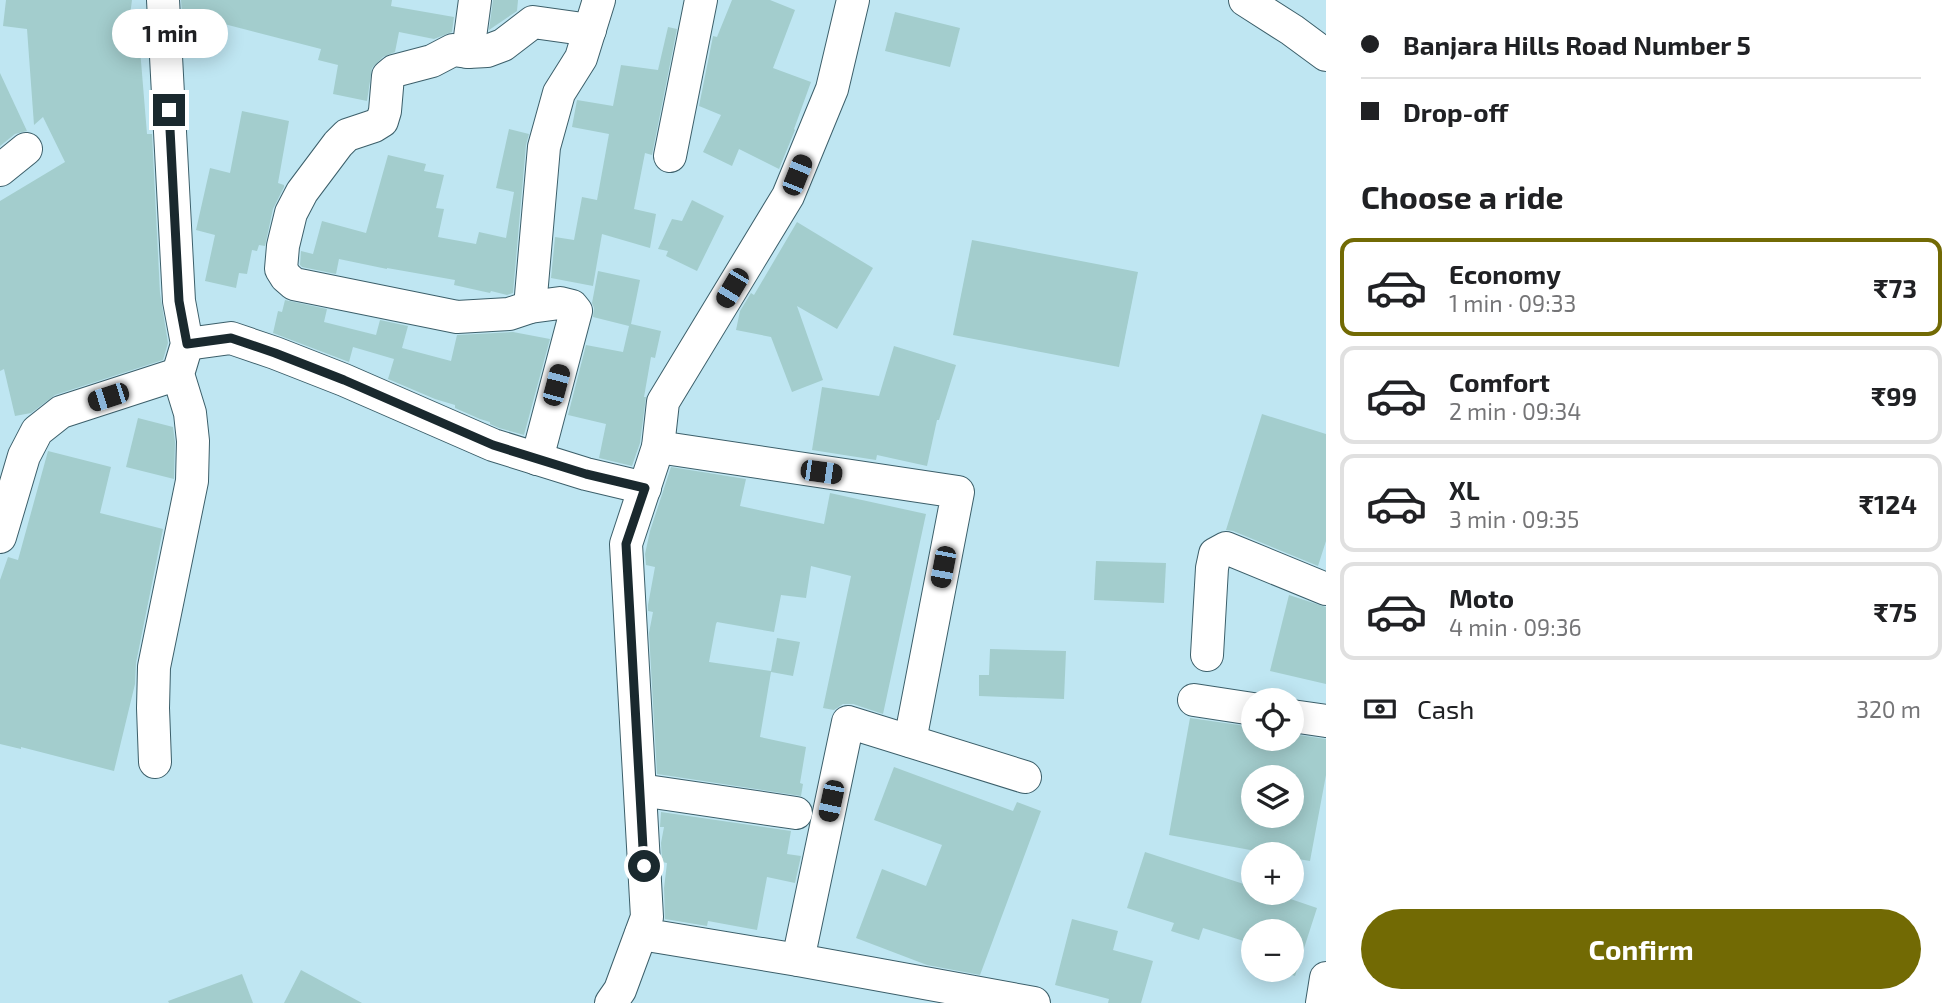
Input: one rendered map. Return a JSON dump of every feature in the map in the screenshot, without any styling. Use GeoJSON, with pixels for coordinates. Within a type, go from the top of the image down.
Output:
{"type":"FeatureCollection","features":[{"type":"Feature","properties":{"kind":"street"},"geometry":{"type":"LineString","coordinates":[[155,762],[154,667],[192,481],[193,441],[190,413],[178,374],[187,344],[179,301],[163,0]]}},
{"type":"Feature","properties":{"kind":"street"},"geometry":{"type":"LineString","coordinates":[[468,52],[475,0]]}},
{"type":"Feature","properties":{"kind":"street"},"geometry":{"type":"LineString","coordinates":[[530,307],[544,148],[559,93],[581,58],[598,0]]}},
{"type":"Feature","properties":{"kind":"street"},"geometry":{"type":"LineString","coordinates":[[670,156],[701,0]]}},
{"type":"Feature","properties":{"kind":"street"},"geometry":{"type":"LineString","coordinates":[[611,1003],[620,990],[647,917],[626,544],[658,447],[663,402],[788,196],[832,89],[853,0]]}},
{"type":"Feature","properties":{"kind":"street"},"geometry":{"type":"LineString","coordinates":[[1245,0],[1326,55]]}},
{"type":"Feature","properties":{"kind":"street"},"geometry":{"type":"LineString","coordinates":[[537,459],[576,311],[572,306],[560,303],[530,307],[509,314],[457,317],[294,284],[281,269],[287,226],[302,192],[347,135],[382,121],[388,76],[394,71],[432,61],[453,50],[487,51],[503,45],[533,22],[590,30]]}},
{"type":"Feature","properties":{"kind":"street"},"geometry":{"type":"LineString","coordinates":[[0,170],[26,149]]}},
{"type":"Feature","properties":{"kind":"street"},"geometry":{"type":"LineString","coordinates":[[187,344],[231,338],[344,380],[493,445],[586,474],[645,488]]}},
{"type":"Feature","properties":{"kind":"street"},"geometry":{"type":"LineString","coordinates":[[0,537],[24,456],[37,431],[61,412],[178,374]]}},
{"type":"Feature","properties":{"kind":"street"},"geometry":{"type":"LineString","coordinates":[[658,447],[958,492],[910,741]]}},
{"type":"Feature","properties":{"kind":"street"},"geometry":{"type":"LineString","coordinates":[[1208,655],[1215,554],[1226,548],[1326,589]]}},
{"type":"Feature","properties":{"kind":"street"},"geometry":{"type":"LineString","coordinates":[[1194,700],[1241,707]]}},
{"type":"Feature","properties":{"kind":"street"},"geometry":{"type":"LineString","coordinates":[[1304,718],[1326,721]]}},
{"type":"Feature","properties":{"kind":"street"},"geometry":{"type":"LineString","coordinates":[[798,960],[848,722],[1025,777]]}},
{"type":"Feature","properties":{"kind":"street"},"geometry":{"type":"LineString","coordinates":[[640,790],[796,813]]}},
{"type":"Feature","properties":{"kind":"street"},"geometry":{"type":"LineString","coordinates":[[641,934],[1034,1003]]}},
{"type":"Feature","properties":{"kind":"street"},"geometry":{"type":"LineString","coordinates":[[1322,1003],[1326,978]]}},
{"type":"Feature","properties":{"kind":"building"},"geometry":{"type":"Polygon","coordinates":[[[6,0],[132,0],[127,38],[139,37],[147,134],[152,134],[160,293],[168,343],[163,360],[55,395],[31,413],[15,416],[4,369],[0,371],[0,201],[65,162],[43,117],[34,125],[27,29],[3,26],[6,0]]]}},
{"type":"Feature","properties":{"kind":"building"},"geometry":{"type":"Polygon","coordinates":[[[181,0],[392,0],[391,6],[454,17],[452,32],[434,39],[399,32],[395,52],[383,57],[372,68],[367,101],[333,94],[338,65],[318,60],[321,49],[182,13],[181,0]]]}},
{"type":"Feature","properties":{"kind":"building"},"geometry":{"type":"Polygon","coordinates":[[[493,0],[518,0],[517,11],[489,30],[493,0]]]}},
{"type":"Feature","properties":{"kind":"building"},"geometry":{"type":"Polygon","coordinates":[[[732,0],[770,0],[795,10],[773,68],[811,82],[779,169],[739,149],[732,166],[703,152],[721,115],[699,106],[713,36],[717,37],[732,0]]]}},
{"type":"Feature","properties":{"kind":"building"},"geometry":{"type":"Polygon","coordinates":[[[895,12],[960,28],[950,67],[885,51],[895,12]]]}},
{"type":"Feature","properties":{"kind":"building"},"geometry":{"type":"Polygon","coordinates":[[[668,27],[677,29],[652,155],[645,153],[634,209],[656,214],[650,248],[602,234],[593,286],[551,278],[555,237],[574,240],[582,197],[597,200],[609,134],[572,127],[577,100],[613,106],[621,65],[658,70],[668,27]]]}},
{"type":"Feature","properties":{"kind":"building"},"geometry":{"type":"Polygon","coordinates":[[[0,73],[27,131],[15,134],[0,146],[0,73]]]}},
{"type":"Feature","properties":{"kind":"building"},"geometry":{"type":"Polygon","coordinates":[[[242,111],[289,121],[278,183],[284,187],[273,209],[265,246],[259,245],[257,251],[252,250],[247,274],[239,273],[236,288],[205,281],[215,235],[196,230],[210,168],[230,173],[242,111]]]}},
{"type":"Feature","properties":{"kind":"building"},"geometry":{"type":"Polygon","coordinates":[[[509,129],[529,134],[513,293],[490,293],[454,285],[455,280],[339,259],[336,274],[300,265],[301,251],[313,254],[322,221],[366,233],[388,155],[426,164],[424,171],[444,175],[436,208],[444,209],[438,237],[476,244],[479,232],[506,238],[514,192],[496,188],[509,129]]]}},
{"type":"Feature","properties":{"kind":"building"},"geometry":{"type":"Polygon","coordinates":[[[692,200],[724,216],[697,271],[666,256],[668,251],[658,249],[672,219],[682,221],[692,200]]]}},
{"type":"Feature","properties":{"kind":"building"},"geometry":{"type":"Polygon","coordinates":[[[797,222],[873,268],[837,329],[797,306],[823,380],[792,392],[771,337],[736,330],[740,311],[751,293],[754,295],[797,222]]]}},
{"type":"Feature","properties":{"kind":"building"},"geometry":{"type":"Polygon","coordinates":[[[972,240],[1138,272],[1119,367],[953,335],[972,240]]]}},
{"type":"Feature","properties":{"kind":"building"},"geometry":{"type":"Polygon","coordinates":[[[598,271],[640,280],[631,324],[661,331],[655,358],[651,357],[640,443],[632,466],[599,458],[606,424],[568,415],[586,345],[623,352],[629,326],[593,317],[592,303],[598,271]]]}},
{"type":"Feature","properties":{"kind":"building"},"geometry":{"type":"Polygon","coordinates":[[[285,300],[327,309],[324,322],[376,335],[380,320],[408,326],[402,348],[451,361],[457,335],[513,332],[550,339],[524,435],[499,428],[455,408],[455,405],[388,379],[394,359],[353,347],[349,362],[273,333],[278,311],[282,312],[285,300]]]}},
{"type":"Feature","properties":{"kind":"building"},"geometry":{"type":"Polygon","coordinates":[[[894,346],[956,365],[937,420],[927,466],[877,455],[876,460],[812,450],[822,387],[879,396],[894,346]]]}},
{"type":"Feature","properties":{"kind":"building"},"geometry":{"type":"Polygon","coordinates":[[[1262,414],[1326,434],[1326,541],[1318,566],[1226,530],[1262,414]]]}},
{"type":"Feature","properties":{"kind":"building"},"geometry":{"type":"Polygon","coordinates":[[[138,418],[173,427],[174,479],[126,467],[138,418]]]}},
{"type":"Feature","properties":{"kind":"building"},"geometry":{"type":"Polygon","coordinates":[[[48,451],[111,467],[100,513],[163,529],[136,663],[135,684],[114,771],[0,744],[0,580],[8,557],[18,560],[48,451]]]}},
{"type":"Feature","properties":{"kind":"building"},"geometry":{"type":"Polygon","coordinates":[[[671,467],[746,479],[740,506],[824,524],[830,493],[926,514],[883,714],[853,704],[843,704],[834,710],[823,708],[851,576],[811,566],[806,598],[781,595],[774,632],[717,622],[716,624],[709,662],[771,671],[777,638],[800,642],[793,676],[771,672],[760,737],[806,747],[800,783],[803,784],[801,796],[657,774],[649,633],[653,612],[648,611],[655,567],[646,565],[645,554],[671,467]]]}},
{"type":"Feature","properties":{"kind":"building"},"geometry":{"type":"Polygon","coordinates":[[[1096,561],[1166,563],[1164,603],[1094,600],[1096,561]]]}},
{"type":"Feature","properties":{"kind":"building"},"geometry":{"type":"Polygon","coordinates":[[[1289,595],[1326,607],[1326,684],[1270,671],[1289,595]]]}},
{"type":"Feature","properties":{"kind":"building"},"geometry":{"type":"Polygon","coordinates":[[[990,649],[1066,651],[1064,699],[979,696],[979,675],[989,675],[990,649]]]}},
{"type":"Feature","properties":{"kind":"building"},"geometry":{"type":"Polygon","coordinates":[[[1190,718],[1241,725],[1241,751],[1304,751],[1304,736],[1326,739],[1326,775],[1310,861],[1304,860],[1304,842],[1241,842],[1241,848],[1169,835],[1190,718]]]}},
{"type":"Feature","properties":{"kind":"building"},"geometry":{"type":"Polygon","coordinates":[[[894,767],[1013,811],[1017,802],[1041,811],[980,975],[927,965],[856,938],[882,869],[926,886],[942,845],[874,820],[894,767]]]}},
{"type":"Feature","properties":{"kind":"building"},"geometry":{"type":"Polygon","coordinates":[[[661,812],[791,831],[787,854],[801,856],[795,883],[767,877],[757,930],[708,921],[707,926],[665,919],[664,888],[667,863],[662,862],[664,827],[660,827],[661,812]]]}},
{"type":"Feature","properties":{"kind":"building"},"geometry":{"type":"Polygon","coordinates":[[[1145,852],[1241,883],[1241,905],[1304,904],[1317,908],[1304,948],[1304,919],[1241,919],[1241,940],[1203,928],[1199,940],[1171,931],[1174,923],[1127,908],[1145,852]]]}},
{"type":"Feature","properties":{"kind":"building"},"geometry":{"type":"Polygon","coordinates":[[[1072,919],[1118,931],[1113,950],[1153,961],[1141,1003],[1108,1003],[1109,999],[1055,985],[1072,919]]]}},
{"type":"Feature","properties":{"kind":"building"},"geometry":{"type":"Polygon","coordinates":[[[301,970],[362,1003],[284,1003],[301,970]]]}},
{"type":"Feature","properties":{"kind":"building"},"geometry":{"type":"Polygon","coordinates":[[[242,974],[253,1003],[168,1001],[242,974]]]}},
{"type":"Feature","properties":{"kind":"route"},"geometry":{"type":"LineString","coordinates":[[169,110],[179,301],[187,344],[231,338],[344,380],[493,445],[586,474],[645,488],[626,544],[644,866]]}}]}
